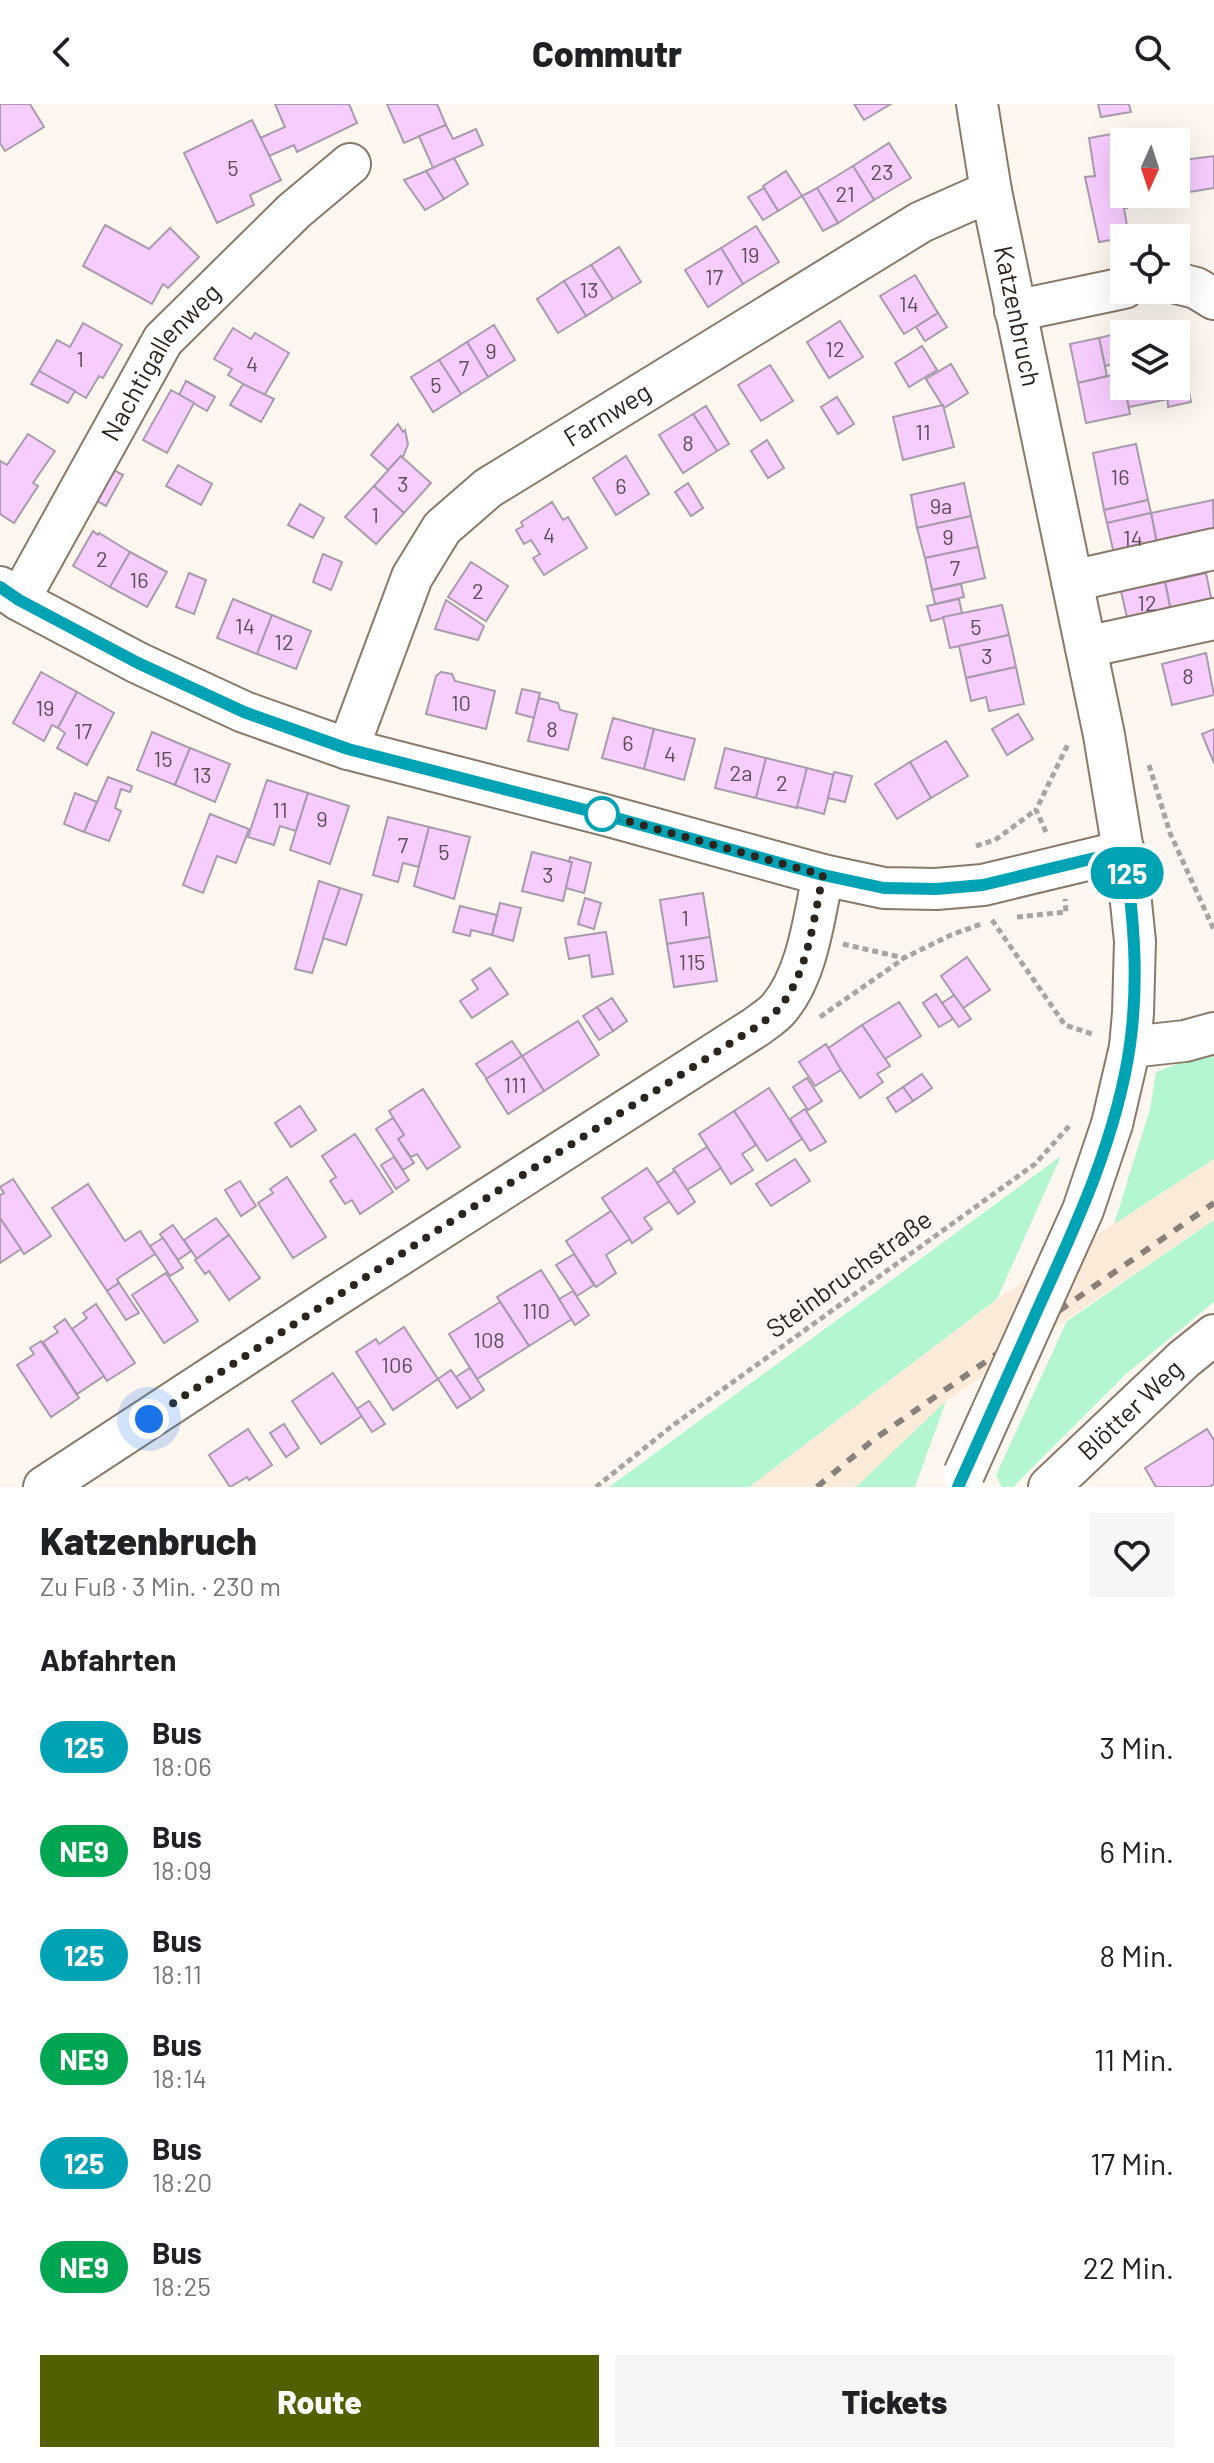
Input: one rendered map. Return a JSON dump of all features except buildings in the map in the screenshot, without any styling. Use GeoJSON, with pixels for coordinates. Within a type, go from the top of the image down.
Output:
{"type":"FeatureCollection","features":[{"type":"Feature","properties":{"kind":"street","name":"Katzenbruch"},"geometry":{"type":"LineString","coordinates":[[977,104],[1015,311],[1086,647],[1124,851],[1135,941],[1130,1047],[1093,1123]]}},
{"type":"Feature","properties":{"kind":"street","name":"Nachtigallenweg"},"geometry":{"type":"LineString","coordinates":[[10,593],[163,340],[294,211],[350,164]]}},
{"type":"Feature","properties":{"kind":"street","name":"Farnweg"},"geometry":{"type":"LineString","coordinates":[[348,749],[412,577],[442,528],[488,488],[907,230],[991,191]]}},
{"type":"Feature","properties":{"kind":"street"},"geometry":{"type":"LineString","coordinates":[[1190,286],[1214,299]]}},
{"type":"Feature","properties":{"kind":"street"},"geometry":{"type":"LineString","coordinates":[[1015,311],[1110,291]]}},
{"type":"Feature","properties":{"kind":"street"},"geometry":{"type":"LineString","coordinates":[[1072,581],[1214,549]]}},
{"type":"Feature","properties":{"kind":"street"},"geometry":{"type":"LineString","coordinates":[[10,593],[138,663],[244,712],[348,749],[823,875],[884,888],[936,889],[983,885],[1124,851]]}},
{"type":"Feature","properties":{"kind":"street"},"geometry":{"type":"LineString","coordinates":[[1086,647],[1214,619]]}},
{"type":"Feature","properties":{"kind":"street"},"geometry":{"type":"LineString","coordinates":[[44,1487],[756,1027],[779,1008],[793,986],[810,937],[823,875]]}},
{"type":"Feature","properties":{"kind":"street"},"geometry":{"type":"LineString","coordinates":[[1130,1047],[1185,1041],[1214,1033]]}},
{"type":"Feature","properties":{"kind":"street"},"geometry":{"type":"LineString","coordinates":[[961,1480],[1083,1210],[1093,1123]]}},
{"type":"Feature","properties":{"kind":"street","name":"Blötter Weg"},"geometry":{"type":"LineString","coordinates":[[1049,1487],[1199,1347]]}},
{"type":"Feature","properties":{"kind":"path"},"geometry":{"type":"LineString","coordinates":[[813,1022],[904,958],[951,935],[992,920],[1066,912],[1060,866]]}},
{"type":"Feature","properties":{"kind":"path"},"geometry":{"type":"LineString","coordinates":[[992,920],[1065,1025],[1130,1047]]}},
{"type":"Feature","properties":{"kind":"path"},"geometry":{"type":"LineString","coordinates":[[810,937],[904,958]]}},
{"type":"Feature","properties":{"kind":"path","name":"Steinbruchstraße"},"geometry":{"type":"LineString","coordinates":[[596,1487],[672,1426],[1093,1123]]}},
{"type":"Feature","properties":{"kind":"shaded area"},"geometry":{"type":"Polygon","coordinates":[[[1214,1159],[1214,1220],[946,1401],[856,1487],[749,1487],[997,1299],[1214,1159]]]}},
{"type":"Feature","properties":{"kind":"green space"},"geometry":{"type":"Polygon","coordinates":[[[1214,1050],[1214,1159],[1114,1224],[1150,1109],[1156,1072],[1214,1050]]]}},
{"type":"Feature","properties":{"kind":"green space"},"geometry":{"type":"Polygon","coordinates":[[[1061,1156],[997,1299],[749,1487],[609,1487],[1061,1156]]]}},
{"type":"Feature","properties":{"kind":"green space"},"geometry":{"type":"Polygon","coordinates":[[[1214,1220],[1214,1302],[1126,1374],[1013,1487],[1002,1487],[996,1475],[1067,1321],[1214,1220]]]}},
{"type":"Feature","properties":{"kind":"green space"},"geometry":{"type":"Polygon","coordinates":[[[946,1401],[915,1487],[856,1487],[946,1401]]]}},
{"type":"Feature","properties":{"kind":"railway"},"geometry":{"type":"LineString","coordinates":[[817,1487],[873,1440],[1214,1203]]}},
{"type":"Feature","properties":{"kind":"bus line","name":"125"},"geometry":{"type":"LineString","coordinates":[[0,587],[138,663],[244,712],[348,749],[823,875],[884,888],[936,889],[983,885],[1124,851],[1135,941],[1135,975],[1130,1047],[1121,1090],[1083,1210],[958,1487]]}},
{"type":"Feature","properties":{"kind":"route"},"geometry":{"type":"LineString","coordinates":[[149,1419],[756,1027],[779,1008],[793,986],[810,937],[823,875],[602,814]]}}]}
